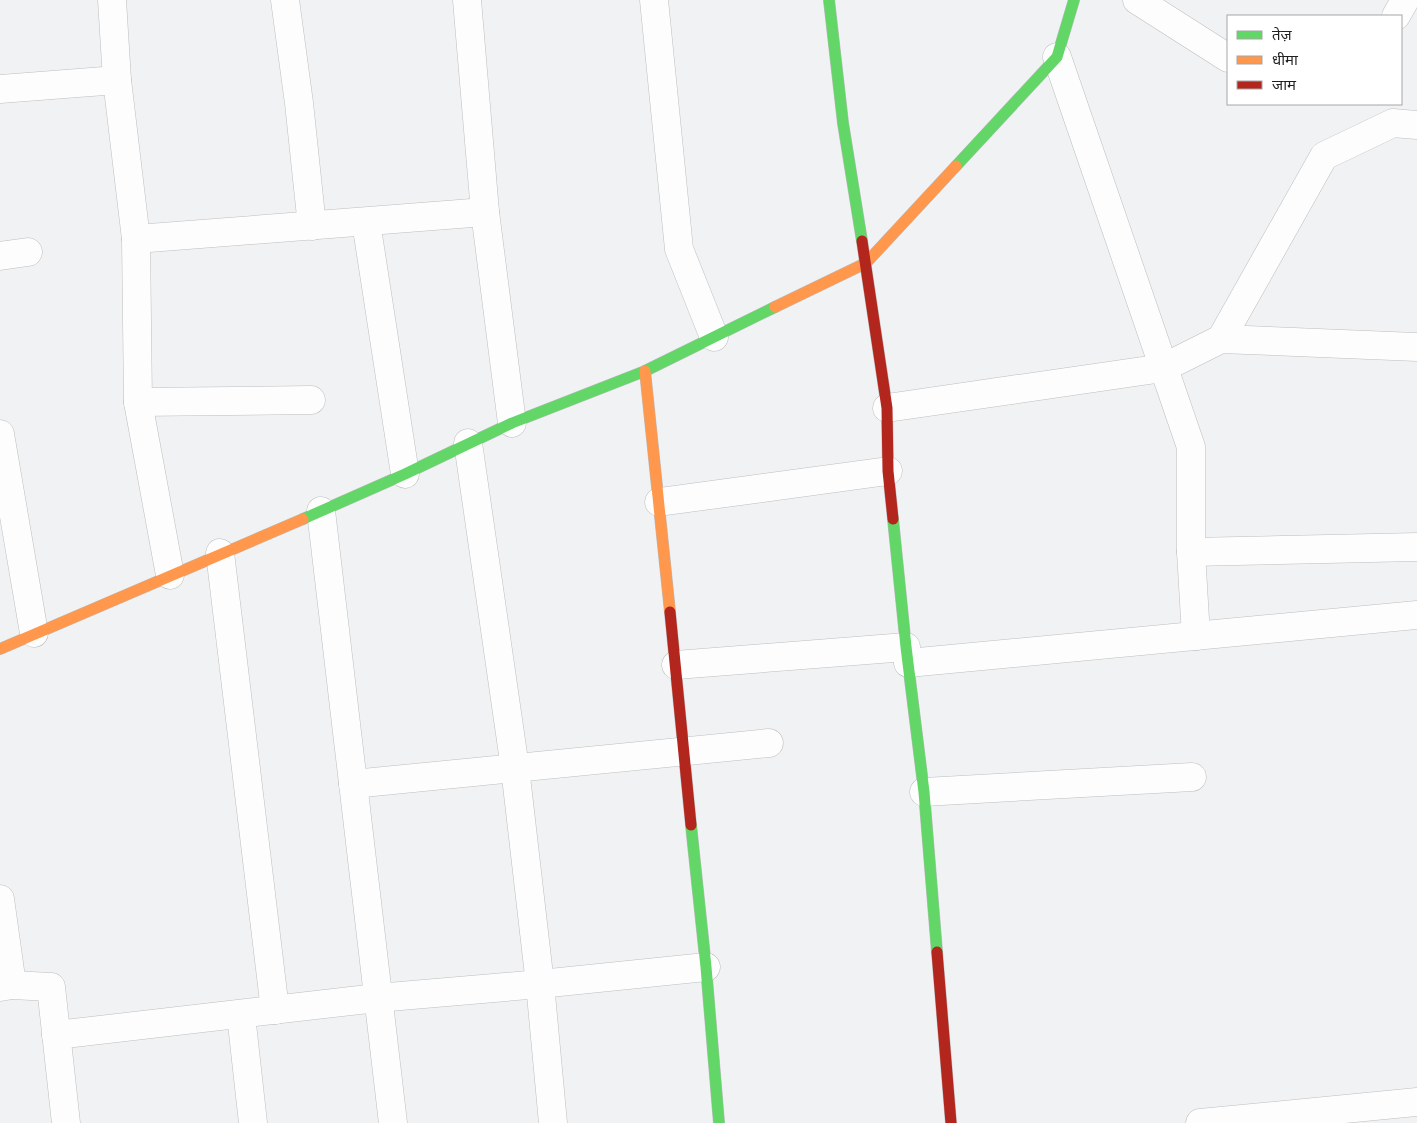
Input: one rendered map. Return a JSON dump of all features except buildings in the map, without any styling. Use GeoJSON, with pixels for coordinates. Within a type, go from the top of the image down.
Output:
{"type":"FeatureCollection","features":[{"type":"Feature","properties":{"kind":"street"},"geometry":{"type":"LineString","coordinates":[[112,0],[116,80],[136,239],[138,402],[170,575]]}},
{"type":"Feature","properties":{"kind":"street"},"geometry":{"type":"LineString","coordinates":[[285,0],[299,102],[312,226]]}},
{"type":"Feature","properties":{"kind":"street"},"geometry":{"type":"LineString","coordinates":[[467,0],[485,212],[512,423]]}},
{"type":"Feature","properties":{"kind":"street"},"geometry":{"type":"LineString","coordinates":[[654,0],[679,249],[714,337]]}},
{"type":"Feature","properties":{"kind":"street"},"geometry":{"type":"LineString","coordinates":[[0,649],[405,474],[512,423],[645,371],[866,263],[1057,57],[1074,0]]}},
{"type":"Feature","properties":{"kind":"street"},"geometry":{"type":"LineString","coordinates":[[1137,0],[1227,57]]}},
{"type":"Feature","properties":{"kind":"street"},"geometry":{"type":"LineString","coordinates":[[1397,15],[1405,0]]}},
{"type":"Feature","properties":{"kind":"street"},"geometry":{"type":"LineString","coordinates":[[834,4],[842,123],[866,263],[887,408],[888,471],[907,655],[924,792],[951,1123]]}},
{"type":"Feature","properties":{"kind":"street"},"geometry":{"type":"LineString","coordinates":[[1057,57],[1191,448],[1191,552],[1196,636]]}},
{"type":"Feature","properties":{"kind":"street"},"geometry":{"type":"LineString","coordinates":[[0,89],[116,80]]}},
{"type":"Feature","properties":{"kind":"street"},"geometry":{"type":"LineString","coordinates":[[1221,338],[1324,156],[1393,123],[1417,125]]}},
{"type":"Feature","properties":{"kind":"street"},"geometry":{"type":"LineString","coordinates":[[136,239],[485,212]]}},
{"type":"Feature","properties":{"kind":"street"},"geometry":{"type":"LineString","coordinates":[[366,222],[405,474]]}},
{"type":"Feature","properties":{"kind":"street"},"geometry":{"type":"LineString","coordinates":[[0,256],[28,252]]}},
{"type":"Feature","properties":{"kind":"street"},"geometry":{"type":"LineString","coordinates":[[887,408],[1163,368],[1221,338],[1417,347]]}},
{"type":"Feature","properties":{"kind":"street"},"geometry":{"type":"LineString","coordinates":[[645,371],[706,967],[719,1123]]}},
{"type":"Feature","properties":{"kind":"street"},"geometry":{"type":"LineString","coordinates":[[138,402],[311,400]]}},
{"type":"Feature","properties":{"kind":"street"},"geometry":{"type":"LineString","coordinates":[[0,434],[34,633]]}},
{"type":"Feature","properties":{"kind":"street"},"geometry":{"type":"LineString","coordinates":[[468,443],[515,768],[540,984],[553,1123]]}},
{"type":"Feature","properties":{"kind":"street"},"geometry":{"type":"LineString","coordinates":[[659,502],[888,471]]}},
{"type":"Feature","properties":{"kind":"street"},"geometry":{"type":"LineString","coordinates":[[321,511],[393,1123]]}},
{"type":"Feature","properties":{"kind":"street"},"geometry":{"type":"LineString","coordinates":[[1191,552],[1417,547]]}},
{"type":"Feature","properties":{"kind":"street"},"geometry":{"type":"LineString","coordinates":[[220,553],[275,1010]]}},
{"type":"Feature","properties":{"kind":"street"},"geometry":{"type":"LineString","coordinates":[[676,665],[907,655],[1196,636],[1417,615]]}},
{"type":"Feature","properties":{"kind":"street"},"geometry":{"type":"LineString","coordinates":[[353,784],[769,743]]}},
{"type":"Feature","properties":{"kind":"street"},"geometry":{"type":"LineString","coordinates":[[924,792],[1192,777]]}},
{"type":"Feature","properties":{"kind":"street"},"geometry":{"type":"LineString","coordinates":[[0,899],[6,986],[51,987],[66,1123]]}},
{"type":"Feature","properties":{"kind":"street"},"geometry":{"type":"LineString","coordinates":[[56,1035],[377,998],[706,967]]}},
{"type":"Feature","properties":{"kind":"street"},"geometry":{"type":"LineString","coordinates":[[241,1015],[254,1123]]}},
{"type":"Feature","properties":{"kind":"street"},"geometry":{"type":"LineString","coordinates":[[1200,1123],[1417,1102]]}},
{"type":"Feature","properties":{"kind":"traffic: fast"},"geometry":{"type":"LineString","coordinates":[[829,0],[843,123],[862,241]]}},
{"type":"Feature","properties":{"kind":"traffic: fast"},"geometry":{"type":"LineString","coordinates":[[956,166],[1057,57],[1074,0]]}},
{"type":"Feature","properties":{"kind":"traffic: fast"},"geometry":{"type":"LineString","coordinates":[[303,519],[405,474],[512,423],[645,371],[775,307]]}},
{"type":"Feature","properties":{"kind":"traffic: fast"},"geometry":{"type":"LineString","coordinates":[[893,519],[906,647],[924,792],[937,952]]}},
{"type":"Feature","properties":{"kind":"traffic: fast"},"geometry":{"type":"LineString","coordinates":[[691,825],[706,967],[719,1123]]}},
{"type":"Feature","properties":{"kind":"traffic: slow"},"geometry":{"type":"LineString","coordinates":[[775,307],[866,263],[956,166]]}},
{"type":"Feature","properties":{"kind":"traffic: slow"},"geometry":{"type":"LineString","coordinates":[[645,371],[670,612]]}},
{"type":"Feature","properties":{"kind":"traffic: slow"},"geometry":{"type":"LineString","coordinates":[[0,649],[303,519]]}},
{"type":"Feature","properties":{"kind":"traffic: jam"},"geometry":{"type":"LineString","coordinates":[[862,241],[887,408],[888,471],[893,519]]}},
{"type":"Feature","properties":{"kind":"traffic: jam"},"geometry":{"type":"LineString","coordinates":[[670,612],[691,825]]}},
{"type":"Feature","properties":{"kind":"traffic: jam"},"geometry":{"type":"LineString","coordinates":[[937,952],[951,1123]]}}]}
